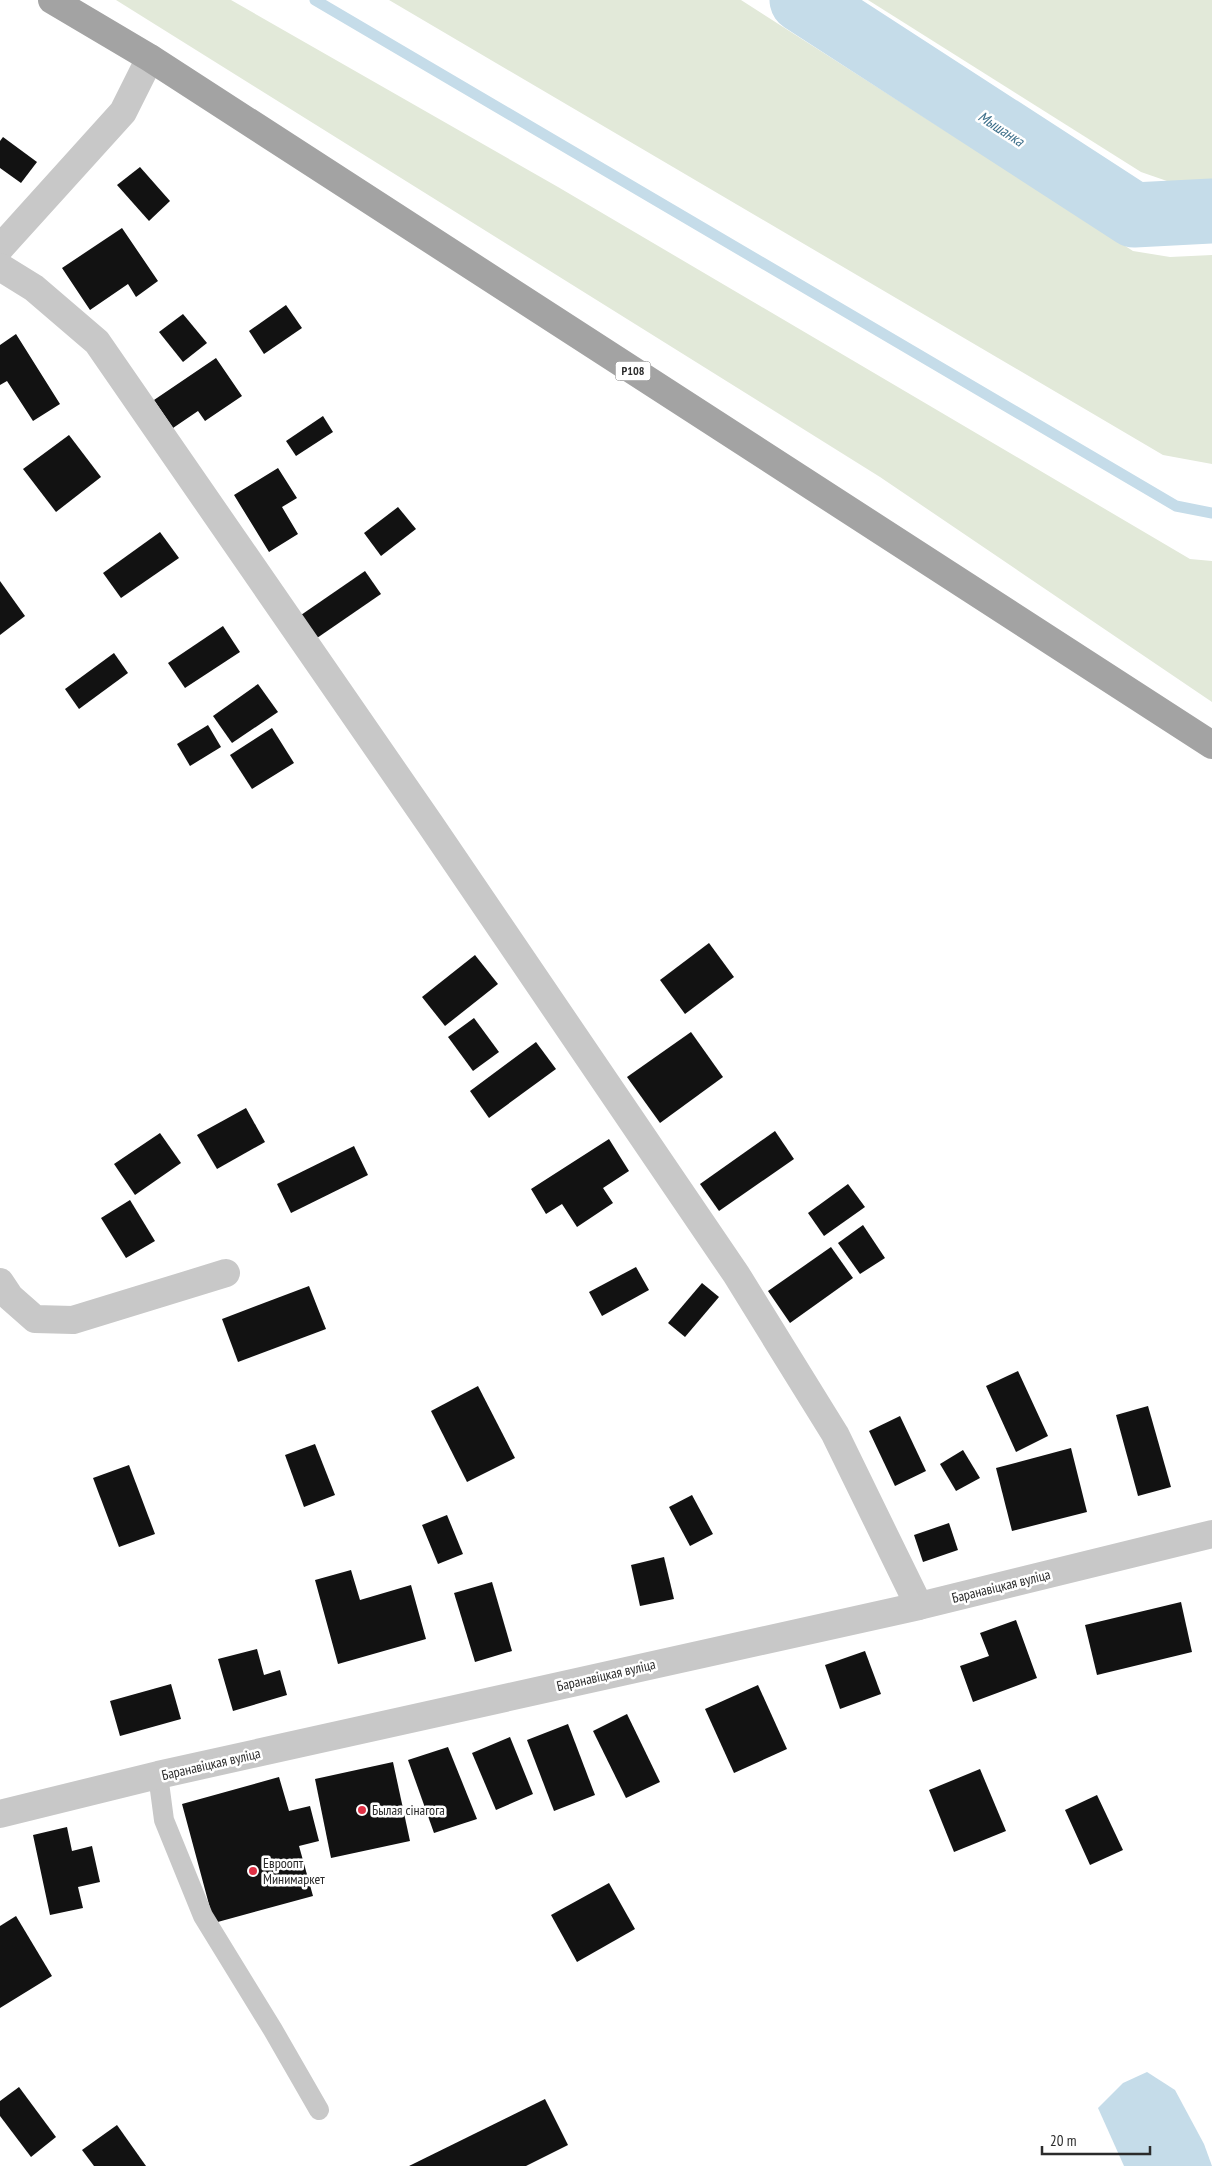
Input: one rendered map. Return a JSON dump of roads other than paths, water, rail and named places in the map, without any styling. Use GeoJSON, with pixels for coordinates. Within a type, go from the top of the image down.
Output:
{"type":"FeatureCollection","features":[{"type":"Feature","properties":{"kind":"main road","name":"Р108"},"geometry":{"type":"LineString","coordinates":[[52,0],[150,58],[1212,745]]}},
{"type":"Feature","properties":{"kind":"street"},"geometry":{"type":"LineString","coordinates":[[0,248],[123,112],[150,58]]}},
{"type":"Feature","properties":{"kind":"street"},"geometry":{"type":"LineString","coordinates":[[0,267],[34,288],[97,342],[424,816],[741,1283],[836,1434],[918,1606]]}},
{"type":"Feature","properties":{"kind":"street"},"geometry":{"type":"LineString","coordinates":[[0,1282],[10,1297],[35,1318],[73,1320],[226,1273]]}},
{"type":"Feature","properties":{"kind":"street","name":"Баранавіцкая вуліца"},"geometry":{"type":"LineString","coordinates":[[0,1814],[158,1775],[918,1606],[1212,1534]]}},
{"type":"Feature","properties":{"kind":"lane"},"geometry":{"type":"LineString","coordinates":[[158,1775],[164,1820],[203,1916],[273,2030],[319,2110]]}},
{"type":"Feature","properties":{"kind":"water"},"geometry":{"type":"Polygon","coordinates":[[[1147,2072],[1175,2090],[1204,2144],[1212,2166],[1124,2166],[1098,2108],[1123,2083],[1147,2072]]]}},
{"type":"Feature","properties":{"kind":"waterway"},"geometry":{"type":"LineString","coordinates":[[315,0],[1176,506],[1212,513]]}},
{"type":"Feature","properties":{"kind":"waterway","name":"Мышанка"},"geometry":{"type":"LineString","coordinates":[[802,0],[1134,215],[1212,211]]}},
{"type":"Feature","properties":{"kind":"place","name":"Былая сінагога"},"geometry":{"type":"Point","coordinates":[362,1810]}},
{"type":"Feature","properties":{"kind":"place","name":"Евроопт Минимаркет"},"geometry":{"type":"Point","coordinates":[253,1871]}}]}
